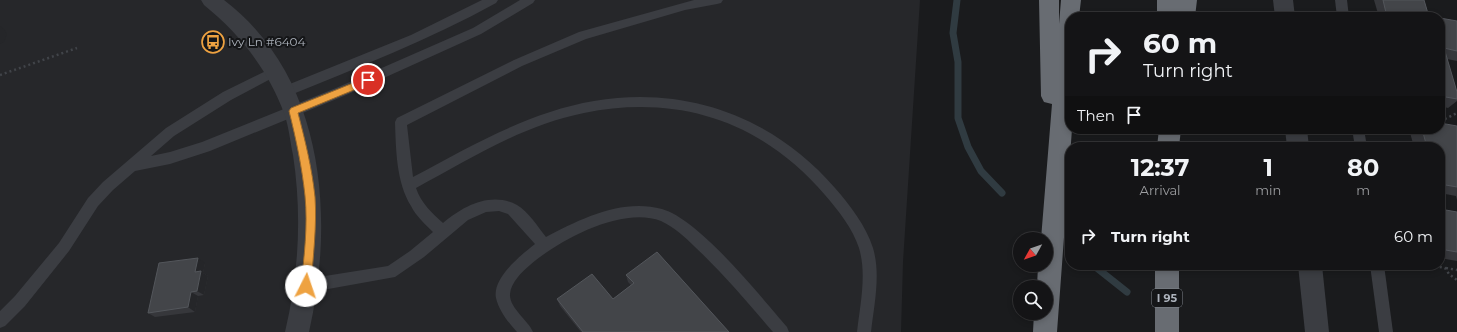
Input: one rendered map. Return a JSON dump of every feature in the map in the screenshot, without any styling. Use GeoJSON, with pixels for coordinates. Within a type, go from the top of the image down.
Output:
{"type":"FeatureCollection","features":[{"type":"Feature","properties":{"kind":"highway"},"geometry":{"type":"LineString","coordinates":[[1049,0],[1053,229]]}},
{"type":"Feature","properties":{"kind":"highway"},"geometry":{"type":"LineString","coordinates":[[1070,12],[1071,0]]}},
{"type":"Feature","properties":{"kind":"highway"},"geometry":{"type":"LineString","coordinates":[[1167,0],[1167,12]]}},
{"type":"Feature","properties":{"kind":"highway"},"geometry":{"type":"LineString","coordinates":[[1186,12],[1187,0]]}},
{"type":"Feature","properties":{"kind":"highway"},"geometry":{"type":"LineString","coordinates":[[1045,332],[1065,76]]}},
{"type":"Feature","properties":{"kind":"highway","name":"I 95"},"geometry":{"type":"LineString","coordinates":[[1167,270],[1167,332]]}},
{"type":"Feature","properties":{"kind":"street"},"geometry":{"type":"LineString","coordinates":[[211,0],[233,18],[249,34],[274,72],[294,111],[304,158],[310,198],[310,233],[306,286],[303,312],[297,332]]}},
{"type":"Feature","properties":{"kind":"street"},"geometry":{"type":"LineString","coordinates":[[1283,0],[1284,12]]}},
{"type":"Feature","properties":{"kind":"street"},"geometry":{"type":"LineString","coordinates":[[1311,270],[1317,332]]}},
{"type":"Feature","properties":{"kind":"lane"},"geometry":{"type":"LineString","coordinates":[[284,92],[392,48],[471,12],[492,0]]}},
{"type":"Feature","properties":{"kind":"lane"},"geometry":{"type":"LineString","coordinates":[[131,166],[170,158],[205,147],[294,111],[435,51],[477,31],[529,0]]}},
{"type":"Feature","properties":{"kind":"lane"},"geometry":{"type":"LineString","coordinates":[[442,231],[423,213],[414,200],[402,150],[401,122],[518,63],[583,35],[683,3],[717,0]]}},
{"type":"Feature","properties":{"kind":"lane"},"geometry":{"type":"LineString","coordinates":[[1340,0],[1342,12]]}},
{"type":"Feature","properties":{"kind":"lane"},"geometry":{"type":"LineString","coordinates":[[0,321],[20,301],[64,247],[93,202],[108,186],[170,132],[245,86],[274,72]]}},
{"type":"Feature","properties":{"kind":"lane"},"geometry":{"type":"LineString","coordinates":[[410,186],[534,122],[559,113],[582,108],[635,101],[687,105],[723,116],[756,131],[780,147],[817,177],[831,191],[847,211],[862,237],[868,257],[869,268],[864,332]]}},
{"type":"Feature","properties":{"kind":"lane"},"geometry":{"type":"LineString","coordinates":[[306,286],[390,272],[423,250],[442,231],[460,217],[481,207],[498,206],[513,209],[544,246]]}},
{"type":"Feature","properties":{"kind":"lane"},"geometry":{"type":"LineString","coordinates":[[526,332],[504,304],[502,289],[510,277],[526,260],[544,246],[574,229],[597,219],[620,213],[662,215],[674,221],[690,233],[714,257],[782,332]]}},
{"type":"Feature","properties":{"kind":"lane"},"geometry":{"type":"LineString","coordinates":[[1378,270],[1386,332]]}},
{"type":"Feature","properties":{"kind":"path"},"geometry":{"type":"LineString","coordinates":[[0,76],[76,48]]}},
{"type":"Feature","properties":{"kind":"path"},"geometry":{"type":"LineString","coordinates":[[1445,119],[1457,113]]}},
{"type":"Feature","properties":{"kind":"path"},"geometry":{"type":"LineString","coordinates":[[1445,268],[1457,270]]}},
{"type":"Feature","properties":{"kind":"path"},"geometry":{"type":"LineString","coordinates":[[1445,268],[1449,274],[1457,280]]}},
{"type":"Feature","properties":{"kind":"shaded area"},"geometry":{"type":"Polygon","coordinates":[[[0,0],[920,0],[903,262],[901,332],[0,332],[0,0]]]}},
{"type":"Feature","properties":{"kind":"building"},"geometry":{"type":"Polygon","coordinates":[[[1383,0],[1424,0],[1428,12],[1386,12],[1383,0]]]}},
{"type":"Feature","properties":{"kind":"building"},"geometry":{"type":"Polygon","coordinates":[[[1445,19],[1457,21],[1457,51],[1445,48],[1445,19]]]}},
{"type":"Feature","properties":{"kind":"building"},"geometry":{"type":"Polygon","coordinates":[[[1445,51],[1457,92],[1457,99],[1445,97],[1445,51]]]}},
{"type":"Feature","properties":{"kind":"building"},"geometry":{"type":"Polygon","coordinates":[[[1445,124],[1457,126],[1457,187],[1445,185],[1445,142],[1426,142],[1423,134],[1445,134],[1445,124]]]}},
{"type":"Feature","properties":{"kind":"building"},"geometry":{"type":"Polygon","coordinates":[[[1445,210],[1457,212],[1457,252],[1445,250],[1445,210]]]}},
{"type":"Feature","properties":{"kind":"building"},"geometry":{"type":"Polygon","coordinates":[[[657,252],[729,332],[583,332],[557,299],[592,274],[613,299],[634,283],[626,275],[657,252]]]}},
{"type":"Feature","properties":{"kind":"building"},"geometry":{"type":"Polygon","coordinates":[[[198,258],[195,272],[201,271],[197,291],[191,292],[188,307],[148,313],[159,263],[198,258]]]}},
{"type":"Feature","properties":{"kind":"waterway"},"geometry":{"type":"LineString","coordinates":[[957,0],[953,33],[958,62],[958,118],[968,147],[981,171],[1002,193]]}},
{"type":"Feature","properties":{"kind":"waterway"},"geometry":{"type":"LineString","coordinates":[[1099,270],[1127,292]]}},
{"type":"Feature","properties":{"kind":"place","name":"Ivy Ln #6404"},"geometry":{"type":"Point","coordinates":[213,42]}},
{"type":"Feature","properties":{"kind":"route"},"geometry":{"type":"LineString","coordinates":[[306,286],[310,233],[310,198],[304,158],[294,111],[368,80]]}}]}
